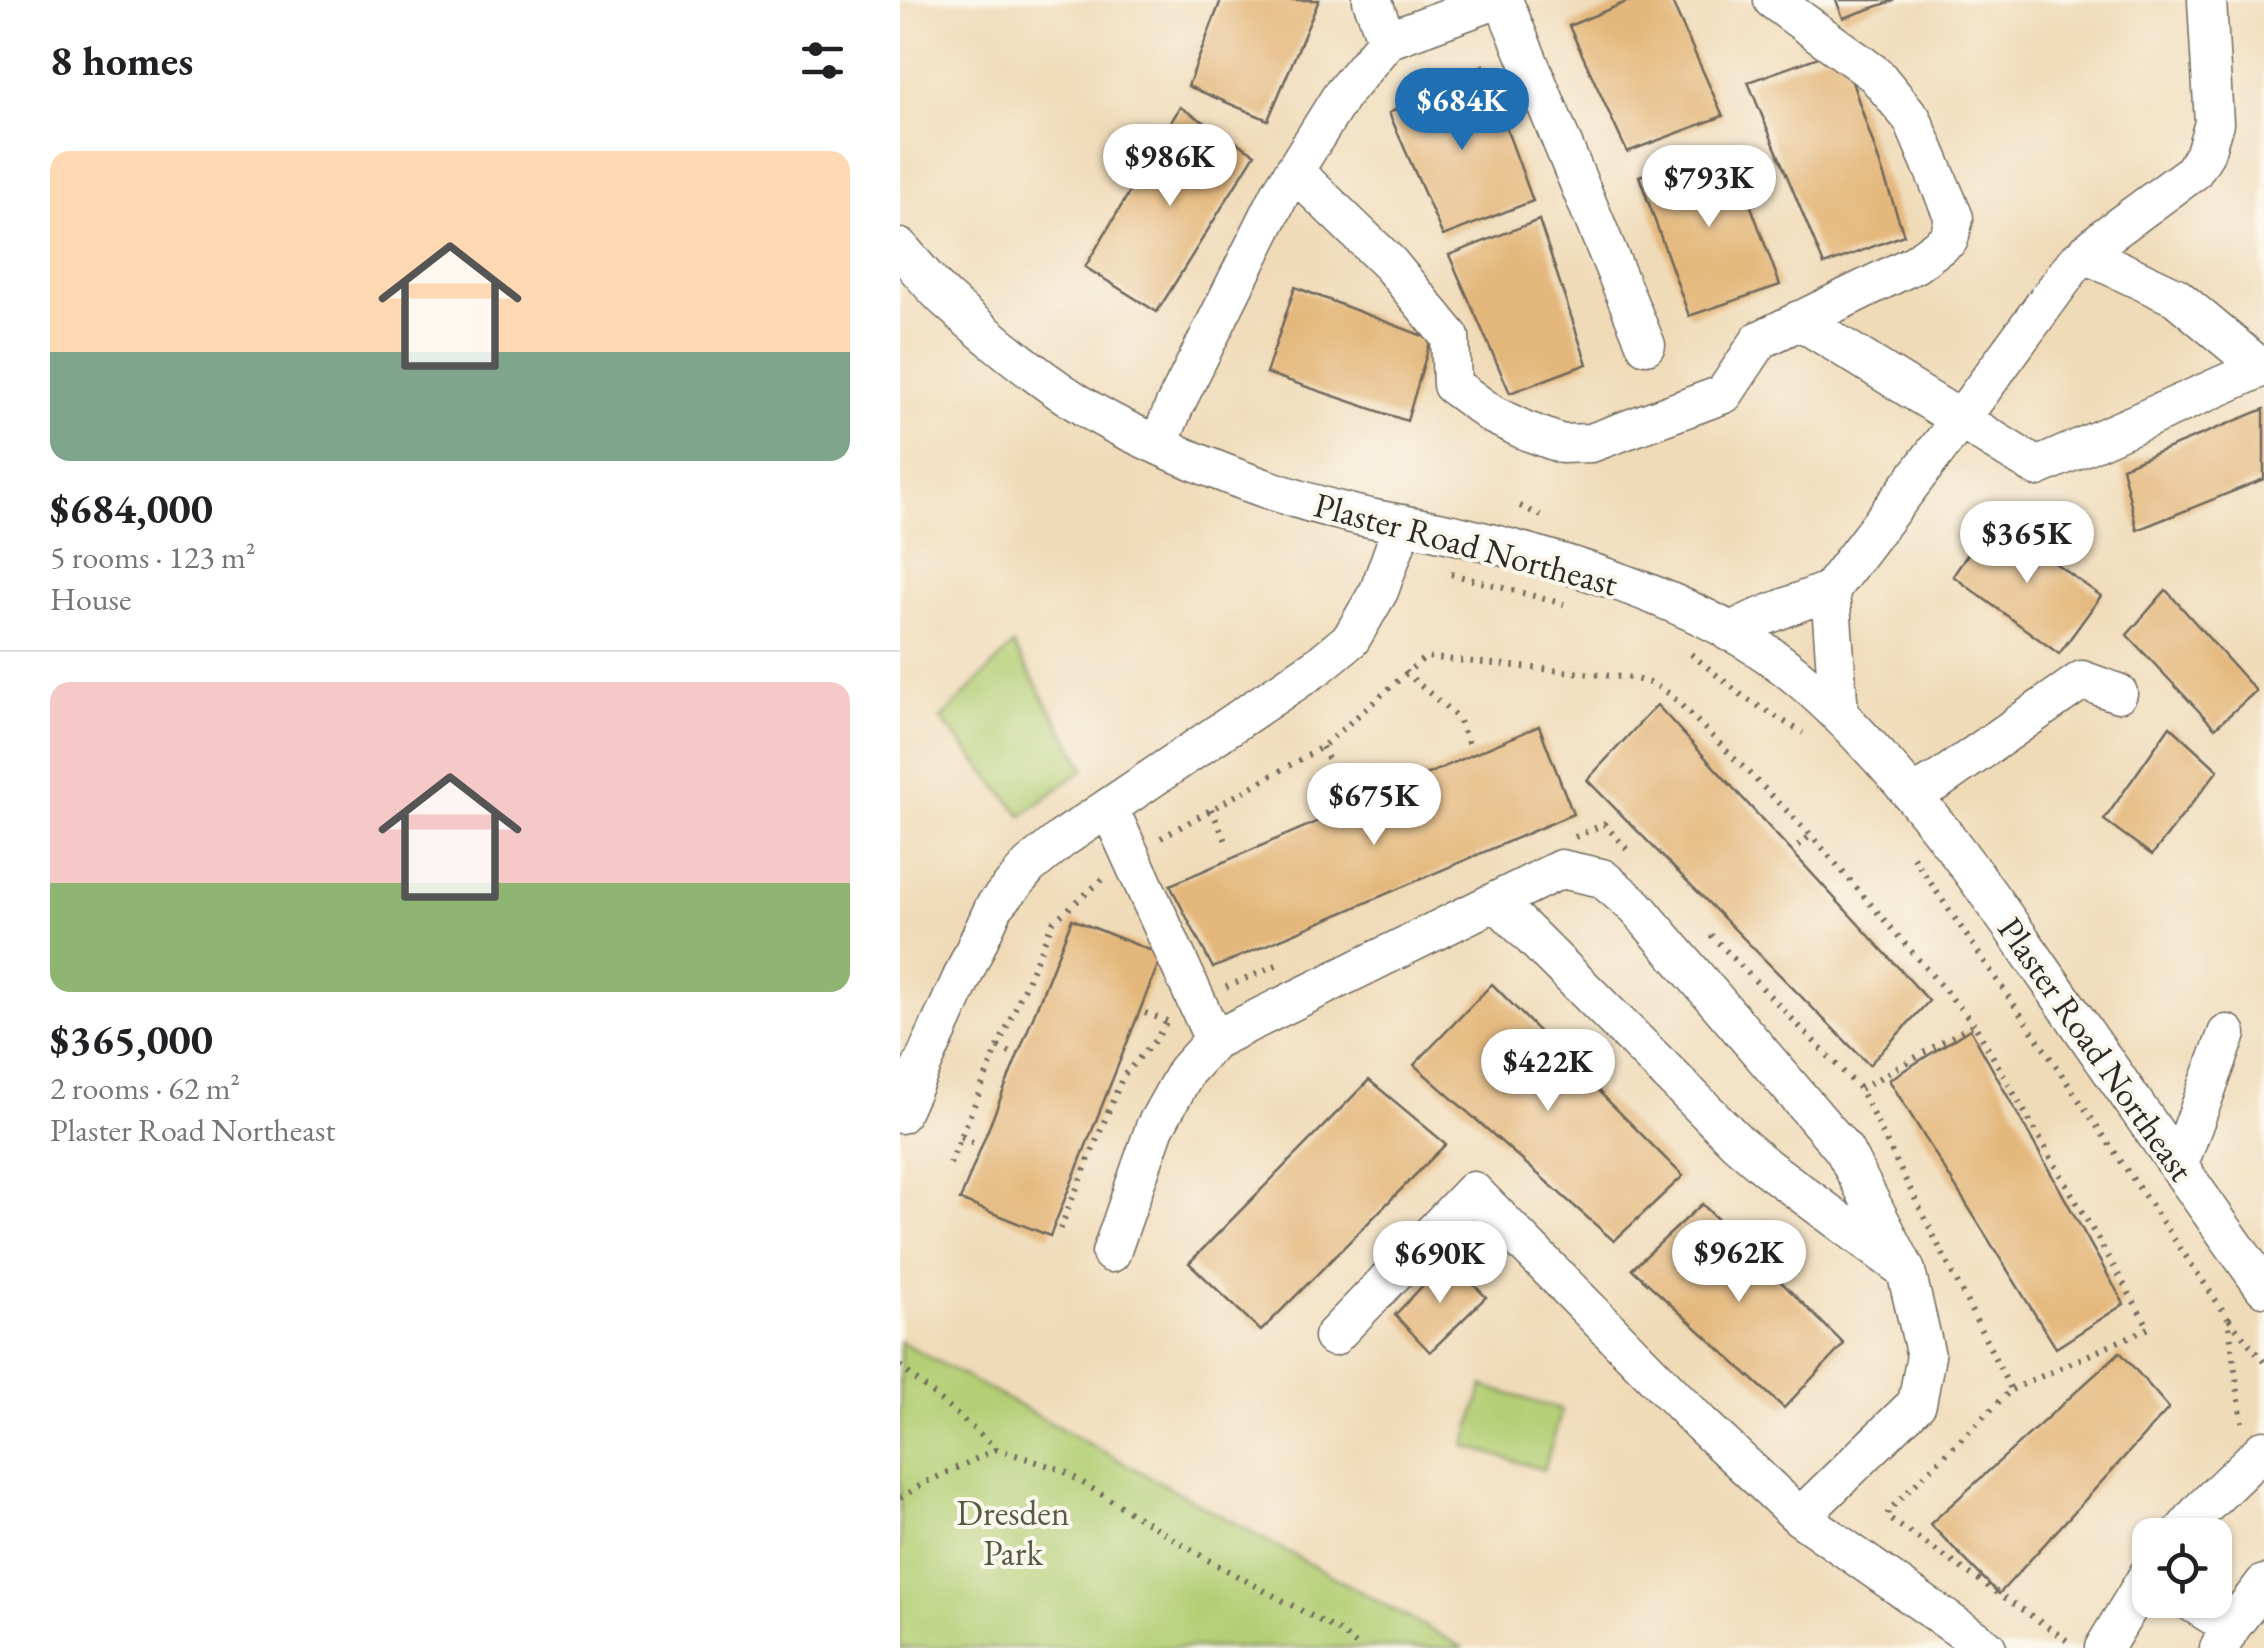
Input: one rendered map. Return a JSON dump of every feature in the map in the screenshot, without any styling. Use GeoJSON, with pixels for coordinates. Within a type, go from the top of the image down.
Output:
{"type":"FeatureCollection","features":[{"type":"Feature","properties":{"kind":"street"},"geometry":{"type":"LineString","coordinates":[[1372,0],[1387,40]]}},
{"type":"Feature","properties":{"kind":"street"},"geometry":{"type":"LineString","coordinates":[[1159,444],[1281,192],[1341,96],[1387,40],[1499,0],[1646,345]]}},
{"type":"Feature","properties":{"kind":"street"},"geometry":{"type":"LineString","coordinates":[[1294,171],[1390,264],[1450,337],[1452,385],[1493,415],[1562,444],[1591,443],[1724,394],[1760,340],[1915,264],[1949,239],[1954,218],[1912,119],[1876,75],[1772,0]]}},
{"type":"Feature","properties":{"kind":"street"},"geometry":{"type":"LineString","coordinates":[[1729,632],[1830,590],[2074,264],[2193,172],[2205,153],[2214,123],[2207,0]]}},
{"type":"Feature","properties":{"kind":"street","name":"Plaster Road Northeast"},"geometry":{"type":"LineString","coordinates":[[900,248],[945,299],[1048,382],[1119,426],[1290,497],[1358,516],[1466,537],[1578,570],[1697,613],[1767,654],[1809,685],[1914,794],[2264,1287]]}},
{"type":"Feature","properties":{"kind":"street"},"geometry":{"type":"LineString","coordinates":[[1799,320],[2036,468],[2262,368],[2176,296],[2084,254]]}},
{"type":"Feature","properties":{"kind":"street"},"geometry":{"type":"LineString","coordinates":[[900,1114],[994,907],[1028,866],[1318,666],[1350,639],[1379,591],[1403,524]]}},
{"type":"Feature","properties":{"kind":"street"},"geometry":{"type":"LineString","coordinates":[[1830,590],[1839,713]]}},
{"type":"Feature","properties":{"kind":"street"},"geometry":{"type":"LineString","coordinates":[[1914,794],[2082,680],[2118,693]]}},
{"type":"Feature","properties":{"kind":"street"},"geometry":{"type":"LineString","coordinates":[[1108,808],[1214,1040]]}},
{"type":"Feature","properties":{"kind":"street"},"geometry":{"type":"LineString","coordinates":[[1111,1254],[1155,1127],[1186,1072],[1214,1040],[1560,869],[1602,878],[1636,907],[1844,1150],[1906,1271],[1926,1356],[1916,1403],[1800,1517]]}},
{"type":"Feature","properties":{"kind":"street"},"geometry":{"type":"LineString","coordinates":[[1496,901],[1752,1155],[1906,1271]]}},
{"type":"Feature","properties":{"kind":"street"},"geometry":{"type":"LineString","coordinates":[[2178,1167],[2227,1034]]}},
{"type":"Feature","properties":{"kind":"street"},"geometry":{"type":"LineString","coordinates":[[1334,1337],[1473,1191],[1701,1424],[1800,1517],[1987,1648]]}},
{"type":"Feature","properties":{"kind":"street"},"geometry":{"type":"LineString","coordinates":[[2194,1518],[2253,1439]]}},
{"type":"Feature","properties":{"kind":"street"},"geometry":{"type":"LineString","coordinates":[[2206,1618],[2225,1638],[2264,1584]]}},
{"type":"Feature","properties":{"kind":"street"},"geometry":{"type":"LineString","coordinates":[[2094,1641],[2132,1595]]}},
{"type":"Feature","properties":{"kind":"path"},"geometry":{"type":"LineString","coordinates":[[1439,570],[1568,606]]}},
{"type":"Feature","properties":{"kind":"path"},"geometry":{"type":"LineString","coordinates":[[1686,649],[1746,698],[1807,736]]}},
{"type":"Feature","properties":{"kind":"path"},"geometry":{"type":"LineString","coordinates":[[1160,838],[1322,747],[1426,657],[1632,678],[1670,694],[1811,834],[1974,1024],[2149,1328],[2011,1390],[1888,1511],[1887,1517],[2068,1641],[2094,1641]]}},
{"type":"Feature","properties":{"kind":"path"},"geometry":{"type":"LineString","coordinates":[[1405,672],[1457,717],[1469,744]]}},
{"type":"Feature","properties":{"kind":"path"},"geometry":{"type":"LineString","coordinates":[[1709,751],[1718,743]]}},
{"type":"Feature","properties":{"kind":"path"},"geometry":{"type":"LineString","coordinates":[[1322,747],[1349,798]]}},
{"type":"Feature","properties":{"kind":"path"},"geometry":{"type":"LineString","coordinates":[[1211,809],[1229,847]]}},
{"type":"Feature","properties":{"kind":"path"},"geometry":{"type":"LineString","coordinates":[[1567,840],[1604,824],[1630,852]]}},
{"type":"Feature","properties":{"kind":"path"},"geometry":{"type":"LineString","coordinates":[[1798,846],[1811,834]]}},
{"type":"Feature","properties":{"kind":"path"},"geometry":{"type":"LineString","coordinates":[[1910,853],[2228,1318],[2264,1362]]}},
{"type":"Feature","properties":{"kind":"path"},"geometry":{"type":"LineString","coordinates":[[950,1164],[1053,922],[1105,877]]}},
{"type":"Feature","properties":{"kind":"path"},"geometry":{"type":"LineString","coordinates":[[1698,922],[1860,1090],[2011,1390]]}},
{"type":"Feature","properties":{"kind":"path"},"geometry":{"type":"LineString","coordinates":[[1222,989],[1295,958]]}},
{"type":"Feature","properties":{"kind":"path"},"geometry":{"type":"LineString","coordinates":[[1033,968],[1046,974]]}},
{"type":"Feature","properties":{"kind":"path"},"geometry":{"type":"LineString","coordinates":[[1060,1229],[1124,1076],[1176,1010]]}},
{"type":"Feature","properties":{"kind":"path"},"geometry":{"type":"LineString","coordinates":[[1145,1013],[1167,1021]]}},
{"type":"Feature","properties":{"kind":"path"},"geometry":{"type":"LineString","coordinates":[[1860,1090],[1974,1024]]}},
{"type":"Feature","properties":{"kind":"path"},"geometry":{"type":"LineString","coordinates":[[998,1048],[1011,1053]]}},
{"type":"Feature","properties":{"kind":"path"},"geometry":{"type":"LineString","coordinates":[[961,1137],[974,1144]]}},
{"type":"Feature","properties":{"kind":"path"},"geometry":{"type":"LineString","coordinates":[[2228,1318],[2253,1439]]}},
{"type":"Feature","properties":{"kind":"path"},"geometry":{"type":"LineString","coordinates":[[900,1366],[997,1449],[1062,1470],[1208,1560],[1339,1631],[1360,1648]]}},
{"type":"Feature","properties":{"kind":"path"},"geometry":{"type":"LineString","coordinates":[[900,1498],[997,1449]]}},
{"type":"Feature","properties":{"kind":"green space"},"geometry":{"type":"Polygon","coordinates":[[[1013,645],[1085,768],[1022,816],[941,719],[1013,645]]]}},
{"type":"Feature","properties":{"kind":"green space","name":"Dresden Park"},"geometry":{"type":"Polygon","coordinates":[[[900,1341],[1464,1648],[900,1648],[900,1341]]]}},
{"type":"Feature","properties":{"kind":"green space"},"geometry":{"type":"Polygon","coordinates":[[[1483,1386],[1562,1410],[1544,1470],[1465,1446],[1483,1386]]]}},
{"type":"Feature","properties":{"kind":"building"},"geometry":{"type":"Polygon","coordinates":[[[1221,0],[1319,0],[1268,120],[1188,86],[1221,0]]]}},
{"type":"Feature","properties":{"kind":"building"},"geometry":{"type":"Polygon","coordinates":[[[1631,0],[1671,0],[1723,116],[1627,152],[1569,26],[1631,0]]]}},
{"type":"Feature","properties":{"kind":"building"},"geometry":{"type":"Polygon","coordinates":[[[1836,0],[1893,0],[1893,1],[1843,18],[1836,0]]]}},
{"type":"Feature","properties":{"kind":"building"},"geometry":{"type":"Polygon","coordinates":[[[1841,49],[1904,235],[1824,265],[1748,82],[1841,49]]]}},
{"type":"Feature","properties":{"kind":"building"},"geometry":{"type":"Polygon","coordinates":[[[1483,65],[1533,201],[1443,236],[1389,113],[1483,65]]]}},
{"type":"Feature","properties":{"kind":"building"},"geometry":{"type":"Polygon","coordinates":[[[1180,107],[1255,154],[1157,312],[1085,267],[1180,107]]]}},
{"type":"Feature","properties":{"kind":"building"},"geometry":{"type":"Polygon","coordinates":[[[1728,144],[1780,285],[1689,316],[1639,176],[1728,144]]]}},
{"type":"Feature","properties":{"kind":"building"},"geometry":{"type":"Polygon","coordinates":[[[1539,220],[1587,364],[1510,393],[1449,255],[1539,220]]]}},
{"type":"Feature","properties":{"kind":"building"},"geometry":{"type":"Polygon","coordinates":[[[1295,287],[1431,339],[1407,421],[1266,373],[1295,287]]]}},
{"type":"Feature","properties":{"kind":"building"},"geometry":{"type":"Polygon","coordinates":[[[2264,409],[2264,479],[2137,530],[2122,467],[2264,409]]]}},
{"type":"Feature","properties":{"kind":"building"},"geometry":{"type":"Polygon","coordinates":[[[1992,518],[2101,596],[2059,654],[1953,576],[1992,518]]]}},
{"type":"Feature","properties":{"kind":"building"},"geometry":{"type":"Polygon","coordinates":[[[2166,590],[2256,691],[2215,728],[2127,635],[2166,590]]]}},
{"type":"Feature","properties":{"kind":"building"},"geometry":{"type":"Polygon","coordinates":[[[1657,705],[1929,1001],[1869,1065],[1587,780],[1657,705]]]}},
{"type":"Feature","properties":{"kind":"building"},"geometry":{"type":"Polygon","coordinates":[[[1539,726],[1573,814],[1213,968],[1170,885],[1539,726]]]}},
{"type":"Feature","properties":{"kind":"building"},"geometry":{"type":"Polygon","coordinates":[[[2170,726],[2218,770],[2152,855],[2104,820],[2170,726]]]}},
{"type":"Feature","properties":{"kind":"building"},"geometry":{"type":"Polygon","coordinates":[[[1072,919],[1162,955],[1050,1236],[960,1200],[1072,919]]]}},
{"type":"Feature","properties":{"kind":"building"},"geometry":{"type":"Polygon","coordinates":[[[1492,984],[1683,1176],[1614,1241],[1414,1065],[1492,984]]]}},
{"type":"Feature","properties":{"kind":"building"},"geometry":{"type":"Polygon","coordinates":[[[1970,1029],[2124,1304],[2056,1348],[1889,1080],[1970,1029]]]}},
{"type":"Feature","properties":{"kind":"building"},"geometry":{"type":"Polygon","coordinates":[[[1369,1080],[1446,1144],[1261,1331],[1189,1263],[1369,1080]]]}},
{"type":"Feature","properties":{"kind":"building"},"geometry":{"type":"Polygon","coordinates":[[[1702,1204],[1844,1344],[1784,1408],[1632,1269],[1702,1204]]]}},
{"type":"Feature","properties":{"kind":"building"},"geometry":{"type":"Polygon","coordinates":[[[1448,1259],[1486,1297],[1430,1352],[1395,1315],[1448,1259]]]}},
{"type":"Feature","properties":{"kind":"building"},"geometry":{"type":"Polygon","coordinates":[[[2120,1352],[2169,1408],[1999,1594],[1930,1524],[2120,1352]]]}}]}
